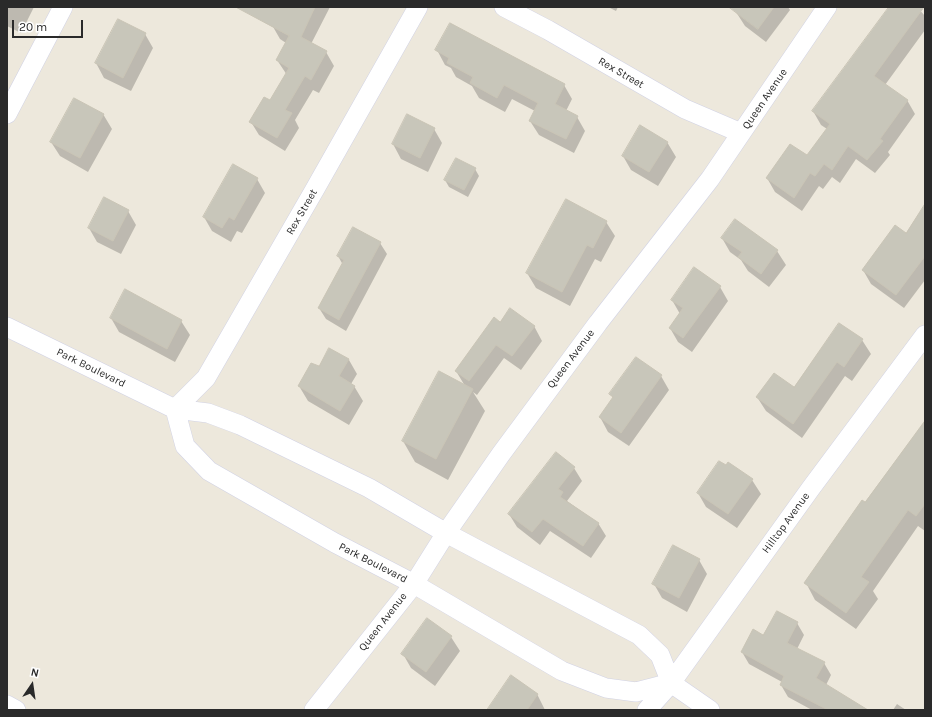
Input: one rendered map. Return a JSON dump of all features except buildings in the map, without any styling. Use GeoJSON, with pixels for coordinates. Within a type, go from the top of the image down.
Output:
{"type":"FeatureCollection","features":[{"type":"Feature","properties":{"kind":"street"},"geometry":{"type":"LineString","coordinates":[[7,114],[63,7]]}},
{"type":"Feature","properties":{"kind":"street","name":"Rex Street"},"geometry":{"type":"LineString","coordinates":[[175,409],[206,378],[418,7]]}},
{"type":"Feature","properties":{"kind":"street","name":"Rex Street"},"geometry":{"type":"LineString","coordinates":[[504,7],[548,30],[685,109],[741,133]]}},
{"type":"Feature","properties":{"kind":"street","name":"Queen Avenue"},"geometry":{"type":"LineString","coordinates":[[314,710],[414,584],[446,533],[501,454],[598,323],[710,179],[827,7]]}},
{"type":"Feature","properties":{"kind":"street","name":"Park Boulevard"},"geometry":{"type":"LineString","coordinates":[[7,327],[175,409],[208,413],[240,425],[369,488],[446,533],[639,635],[660,654],[672,683],[636,692],[606,688],[562,671],[414,584],[335,543],[209,471],[185,446],[175,409]]}},
{"type":"Feature","properties":{"kind":"street","name":"Hilltop Avenue"},"geometry":{"type":"LineString","coordinates":[[647,710],[672,683],[811,488],[925,335]]}},
{"type":"Feature","properties":{"kind":"street"},"geometry":{"type":"LineString","coordinates":[[672,683],[710,710]]}},
{"type":"Feature","properties":{"kind":"street"},"geometry":{"type":"LineString","coordinates":[[7,705],[16,710]]}}]}
